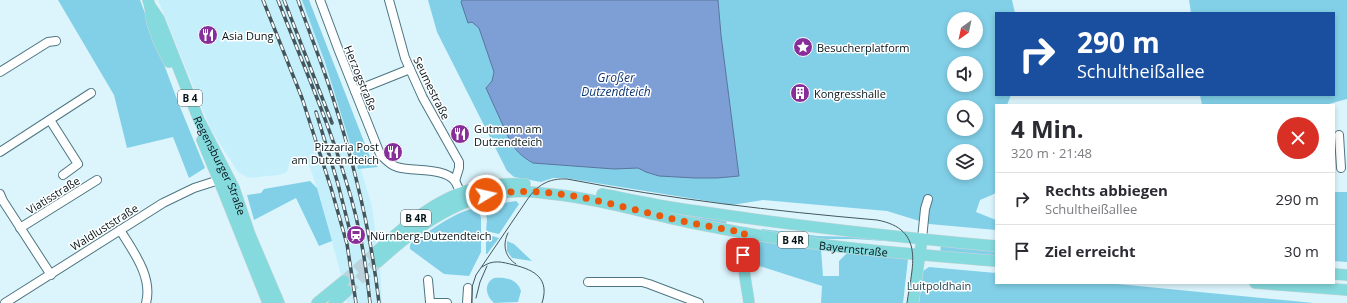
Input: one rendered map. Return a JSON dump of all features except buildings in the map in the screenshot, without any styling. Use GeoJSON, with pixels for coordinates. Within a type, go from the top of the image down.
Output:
{"type":"FeatureCollection","features":[{"type":"Feature","properties":{"kind":"main road","name":"Regensburger Straße"},"geometry":{"type":"LineString","coordinates":[[149,3],[155,32],[169,61],[219,180],[268,303]]}},
{"type":"Feature","properties":{"kind":"main road","name":"Regensburger Straße"},"geometry":{"type":"LineString","coordinates":[[149,3],[159,19],[199,120],[234,188],[250,235],[279,303]]}},
{"type":"Feature","properties":{"kind":"main road"},"geometry":{"type":"LineString","coordinates":[[219,180],[225,181],[234,188]]}},
{"type":"Feature","properties":{"kind":"main road","name":"Bayernstraße"},"geometry":{"type":"LineString","coordinates":[[462,198],[480,187],[499,184],[540,185],[627,198],[690,210],[853,232],[995,246]]}},
{"type":"Feature","properties":{"kind":"main road","name":"Bayernstraße"},"geometry":{"type":"LineString","coordinates":[[462,198],[503,192],[525,191],[547,193],[612,204],[673,219],[745,233],[841,246],[995,261]]}},
{"type":"Feature","properties":{"kind":"main road","name":"B 4R"},"geometry":{"type":"LineString","coordinates":[[377,257],[462,198]]}},
{"type":"Feature","properties":{"kind":"main road"},"geometry":{"type":"LineString","coordinates":[[749,303],[742,238],[745,233],[759,226],[769,227],[779,222]]}},
{"type":"Feature","properties":{"kind":"main road"},"geometry":{"type":"LineString","coordinates":[[913,303],[922,239]]}},
{"type":"Feature","properties":{"kind":"main road","name":"B 4R"},"geometry":{"type":"LineString","coordinates":[[878,250],[889,245],[900,246],[922,239]]}},
{"type":"Feature","properties":{"kind":"main road"},"geometry":{"type":"LineString","coordinates":[[977,259],[975,252],[980,244]]}},
{"type":"Feature","properties":{"kind":"main road"},"geometry":{"type":"LineString","coordinates":[[1335,274],[1347,275]]}},
{"type":"Feature","properties":{"kind":"main road"},"geometry":{"type":"LineString","coordinates":[[1268,284],[1347,290]]}},
{"type":"Feature","properties":{"kind":"main road"},"geometry":{"type":"LineString","coordinates":[[317,303],[346,286],[334,303]]}},
{"type":"Feature","properties":{"kind":"street","name":"Herzogstraße"},"geometry":{"type":"LineString","coordinates":[[320,0],[380,154],[387,161],[397,167],[442,174],[455,181]]}},
{"type":"Feature","properties":{"kind":"street","name":"Seumestraße"},"geometry":{"type":"LineString","coordinates":[[390,0],[405,58],[423,98],[459,162],[459,168],[455,181]]}},
{"type":"Feature","properties":{"kind":"street"},"geometry":{"type":"LineString","coordinates":[[0,72],[48,42],[56,41]]}},
{"type":"Feature","properties":{"kind":"street"},"geometry":{"type":"LineString","coordinates":[[355,91],[410,69]]}},
{"type":"Feature","properties":{"kind":"street"},"geometry":{"type":"LineString","coordinates":[[0,152],[91,94]]}},
{"type":"Feature","properties":{"kind":"street","name":"Viatisstraße"},"geometry":{"type":"LineString","coordinates":[[50,120],[78,164],[63,175]]}},
{"type":"Feature","properties":{"kind":"street"},"geometry":{"type":"LineString","coordinates":[[1340,135],[1341,168]]}},
{"type":"Feature","properties":{"kind":"street","name":"Viatisstraße"},"geometry":{"type":"LineString","coordinates":[[20,228],[97,180]]}},
{"type":"Feature","properties":{"kind":"street","name":"Waldluststraße"},"geometry":{"type":"LineString","coordinates":[[5,303],[169,199],[194,188],[219,180]]}},
{"type":"Feature","properties":{"kind":"street"},"geometry":{"type":"LineString","coordinates":[[455,181],[462,198]]}},
{"type":"Feature","properties":{"kind":"street","name":"Viatisstraße"},"geometry":{"type":"LineString","coordinates":[[1,199],[51,275]]}},
{"type":"Feature","properties":{"kind":"street"},"geometry":{"type":"LineString","coordinates":[[922,239],[925,209],[928,199]]}},
{"type":"Feature","properties":{"kind":"street"},"geometry":{"type":"LineString","coordinates":[[120,230],[142,267],[147,287],[148,303]]}},
{"type":"Feature","properties":{"kind":"street"},"geometry":{"type":"LineString","coordinates":[[428,280],[430,303],[447,303]]}},
{"type":"Feature","properties":{"kind":"street"},"geometry":{"type":"LineString","coordinates":[[588,282],[642,282],[699,303]]}},
{"type":"Feature","properties":{"kind":"street"},"geometry":{"type":"LineString","coordinates":[[467,303],[468,288]]}},
{"type":"Feature","properties":{"kind":"shaded area"},"geometry":{"type":"Polygon","coordinates":[[[158,0],[306,0],[330,66],[372,206],[380,265],[382,303],[347,303],[341,275],[317,188],[306,156],[290,161],[287,172],[279,175],[249,178],[238,172],[211,130],[158,0]]]}},
{"type":"Feature","properties":{"kind":"green space"},"geometry":{"type":"Polygon","coordinates":[[[58,0],[140,0],[178,102],[205,168],[189,178],[173,137],[127,148],[114,95],[58,0]]]}},
{"type":"Feature","properties":{"kind":"green space"},"geometry":{"type":"Polygon","coordinates":[[[302,0],[309,0],[370,157],[378,167],[358,169],[325,62],[302,0]]]}},
{"type":"Feature","properties":{"kind":"green space"},"geometry":{"type":"Polygon","coordinates":[[[428,0],[1012,0],[1015,12],[995,12],[995,96],[1011,96],[1007,104],[995,104],[995,193],[980,200],[976,212],[995,220],[995,230],[929,224],[887,211],[763,200],[732,205],[565,178],[553,178],[541,182],[514,177],[507,171],[437,32],[428,0]]]}},
{"type":"Feature","properties":{"kind":"green space"},"geometry":{"type":"Polygon","coordinates":[[[1189,0],[1347,0],[1347,99],[1329,104],[1202,104],[1200,96],[1335,96],[1335,12],[1191,12],[1189,0]]]}},
{"type":"Feature","properties":{"kind":"green space"},"geometry":{"type":"Polygon","coordinates":[[[310,181],[317,188],[332,241],[319,246],[296,198],[254,220],[247,195],[261,193],[264,189],[310,181]]]}},
{"type":"Feature","properties":{"kind":"green space"},"geometry":{"type":"Polygon","coordinates":[[[1335,192],[1347,192],[1347,262],[1335,261],[1335,192]]]}},
{"type":"Feature","properties":{"kind":"green space"},"geometry":{"type":"Polygon","coordinates":[[[588,195],[726,219],[727,227],[588,195]]]}},
{"type":"Feature","properties":{"kind":"green space"},"geometry":{"type":"Polygon","coordinates":[[[516,201],[519,204],[499,234],[486,231],[487,219],[484,208],[485,206],[516,201]]]}},
{"type":"Feature","properties":{"kind":"green space"},"geometry":{"type":"Polygon","coordinates":[[[477,208],[481,218],[481,252],[469,276],[444,274],[410,249],[411,243],[451,217],[477,208]]]}},
{"type":"Feature","properties":{"kind":"green space"},"geometry":{"type":"Polygon","coordinates":[[[762,229],[818,236],[855,237],[901,242],[854,239],[809,239],[760,231],[762,229]]]}},
{"type":"Feature","properties":{"kind":"green space"},"geometry":{"type":"Polygon","coordinates":[[[486,234],[499,238],[487,254],[486,254],[486,234]]]}},
{"type":"Feature","properties":{"kind":"green space"},"geometry":{"type":"Polygon","coordinates":[[[751,240],[821,249],[823,276],[839,276],[839,261],[847,253],[908,259],[903,303],[821,303],[822,286],[750,263],[751,240]]]}},
{"type":"Feature","properties":{"kind":"green space"},"geometry":{"type":"Polygon","coordinates":[[[507,241],[514,244],[532,261],[512,258],[507,251],[507,241]]]}},
{"type":"Feature","properties":{"kind":"green space"},"geometry":{"type":"Polygon","coordinates":[[[941,244],[995,251],[995,258],[940,253],[941,244]]]}},
{"type":"Feature","properties":{"kind":"green space","name":"Luitpoldhain"},"geometry":{"type":"Polygon","coordinates":[[[929,267],[995,273],[995,284],[1117,284],[1314,303],[919,303],[923,271],[929,267]]]}},
{"type":"Feature","properties":{"kind":"green space"},"geometry":{"type":"Polygon","coordinates":[[[494,278],[507,279],[514,281],[517,284],[521,291],[518,302],[494,303],[491,300],[487,287],[488,283],[494,278]]]}},
{"type":"Feature","properties":{"kind":"water","name":"Großer Dutzendteich"},"geometry":{"type":"Polygon","coordinates":[[[462,0],[718,0],[739,176],[695,178],[659,176],[638,168],[614,169],[533,163],[518,152],[511,143],[486,88],[492,81],[494,72],[479,28],[472,22],[468,23],[461,2],[462,0]]]}},
{"type":"Feature","properties":{"kind":"tunnel"},"geometry":{"type":"LineString","coordinates":[[344,281],[376,252]]}},
{"type":"Feature","properties":{"kind":"tunnel"},"geometry":{"type":"LineString","coordinates":[[347,291],[378,262]]}},
{"type":"Feature","properties":{"kind":"tram line"},"geometry":{"type":"LineString","coordinates":[[472,303],[472,287],[476,275],[527,200],[539,186],[549,181],[561,179],[644,193],[799,213],[877,220],[893,225],[903,232],[909,241],[912,251],[913,263],[907,303]]}},
{"type":"Feature","properties":{"kind":"tram line"},"geometry":{"type":"LineString","coordinates":[[508,233],[505,242],[507,254],[516,264]]}},
{"type":"Feature","properties":{"kind":"tram line"},"geometry":{"type":"LineString","coordinates":[[482,267],[486,264],[502,262],[522,267],[534,273],[539,277],[544,288],[542,303]]}},
{"type":"Feature","properties":{"kind":"tram line"},"geometry":{"type":"LineString","coordinates":[[476,298],[480,282],[487,266]]}},
{"type":"Feature","properties":{"kind":"railway"},"geometry":{"type":"LineString","coordinates":[[263,0],[302,98],[331,188],[347,244],[356,303]]}},
{"type":"Feature","properties":{"kind":"railway"},"geometry":{"type":"LineString","coordinates":[[278,0],[323,113],[351,196],[361,242],[370,303]]}},
{"type":"Feature","properties":{"kind":"railway"},"geometry":{"type":"LineString","coordinates":[[284,0],[332,123]]}},
{"type":"Feature","properties":{"kind":"railway"},"geometry":{"type":"LineString","coordinates":[[298,0],[328,83],[361,198],[376,276],[379,303]]}},
{"type":"Feature","properties":{"kind":"railway"},"geometry":{"type":"LineString","coordinates":[[316,112],[338,184],[352,239]]}},
{"type":"Feature","properties":{"kind":"place","name":"Asia Dung"},"geometry":{"type":"Point","coordinates":[208,35]}},
{"type":"Feature","properties":{"kind":"place","name":"Besucherplatform"},"geometry":{"type":"Point","coordinates":[803,47]}},
{"type":"Feature","properties":{"kind":"place","name":"Kongresshalle"},"geometry":{"type":"Point","coordinates":[800,93]}},
{"type":"Feature","properties":{"kind":"place","name":"Gutmann am Dutzendteich"},"geometry":{"type":"Point","coordinates":[460,134]}},
{"type":"Feature","properties":{"kind":"place","name":"Pizzaria Post am Dutzendteich"},"geometry":{"type":"Point","coordinates":[393,152]}},
{"type":"Feature","properties":{"kind":"place","name":"Nürnberg-Dutzendteich"},"geometry":{"type":"Point","coordinates":[356,235]}},
{"type":"Feature","properties":{"kind":"route"},"geometry":{"type":"LineString","coordinates":[[486,195],[518,191],[588,199],[627,207],[684,222],[745,233],[742,238],[743,255]]}}]}
